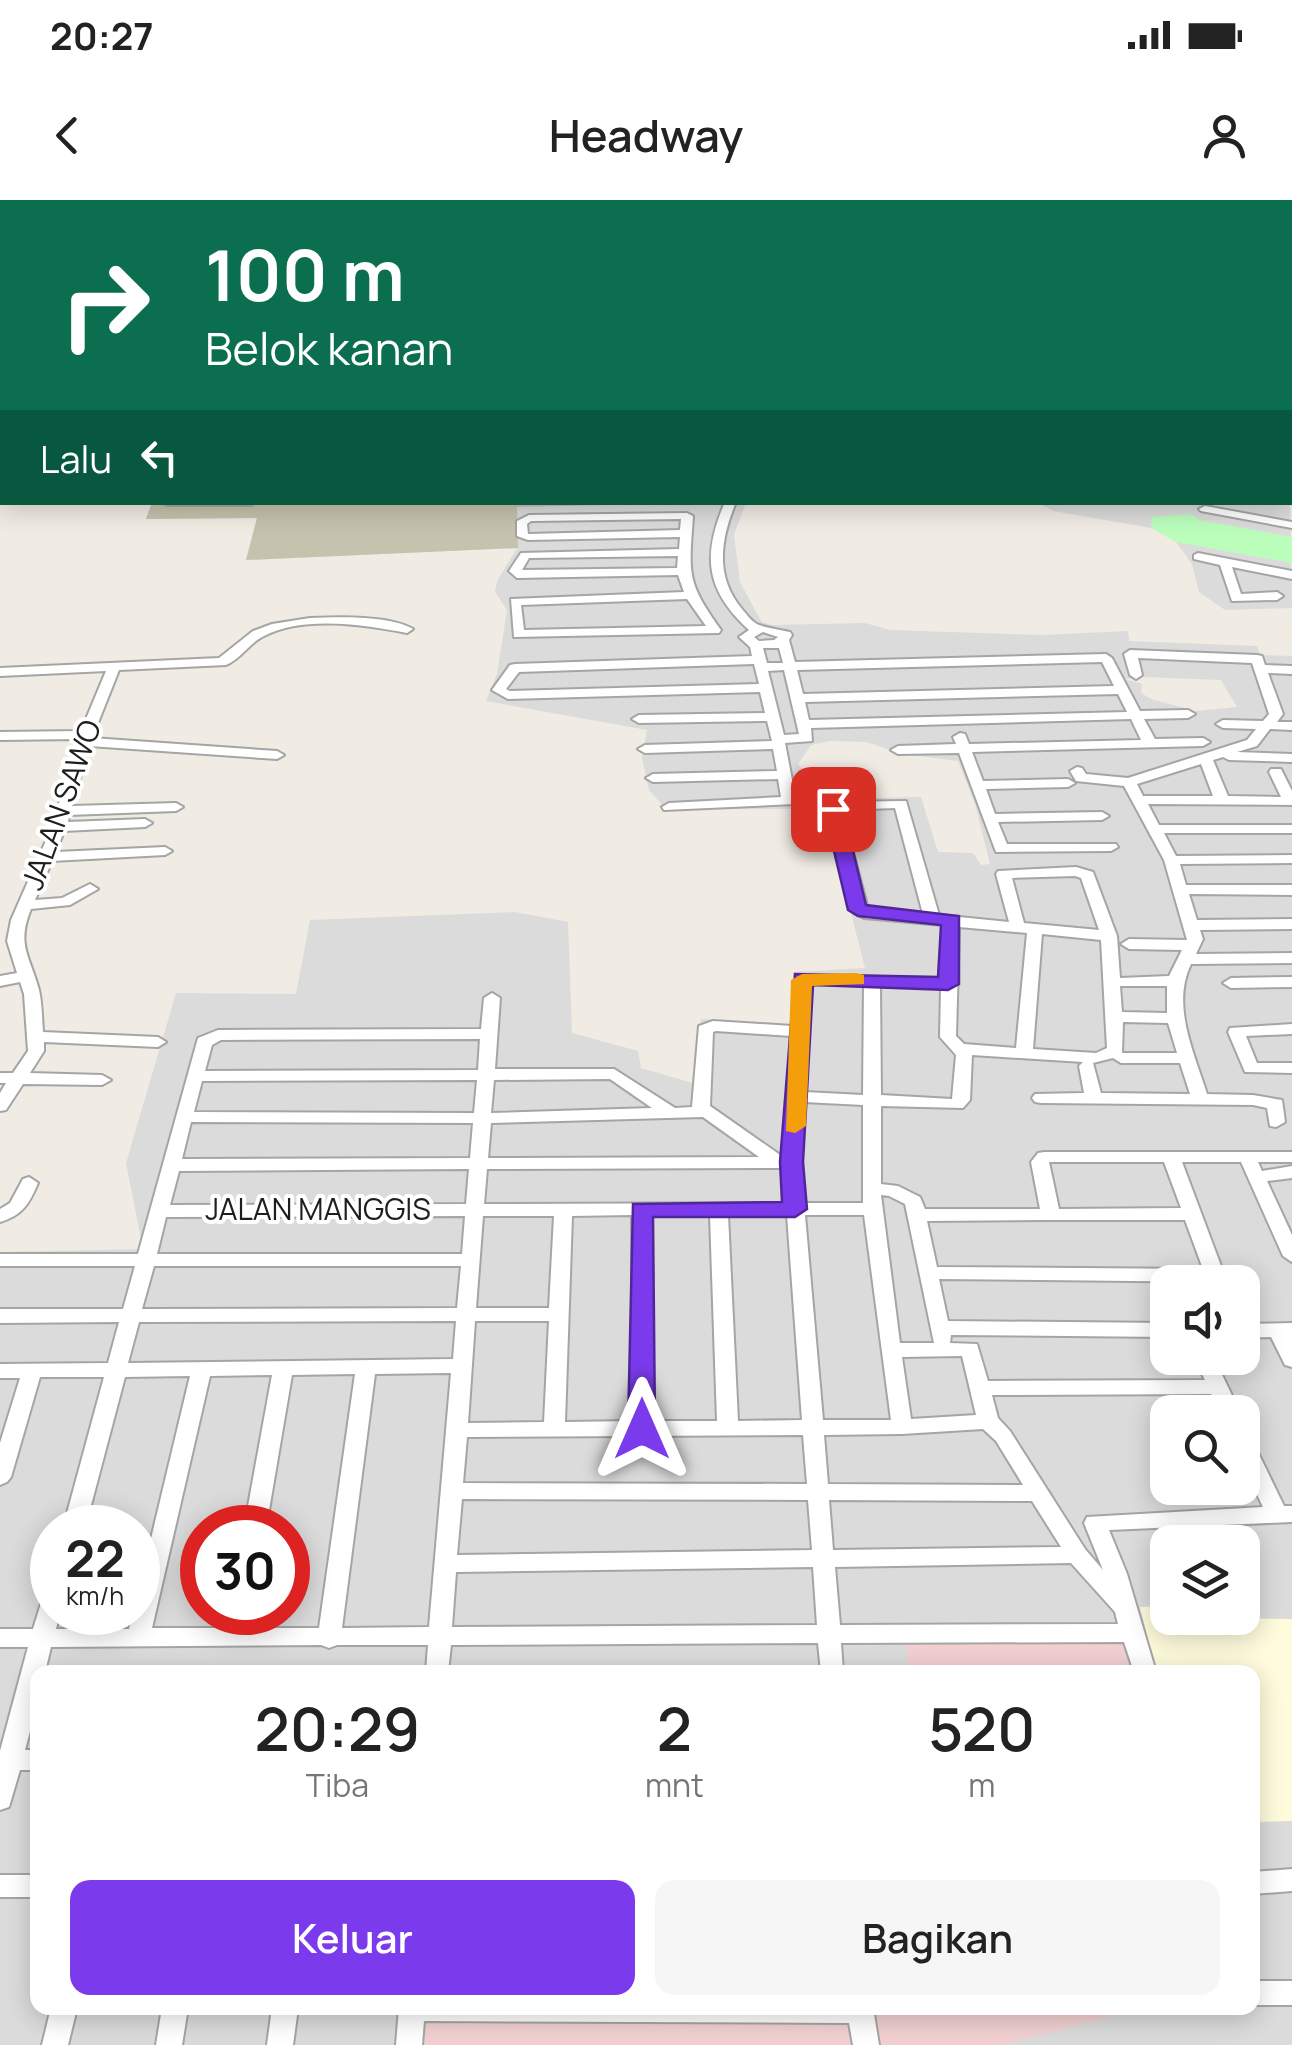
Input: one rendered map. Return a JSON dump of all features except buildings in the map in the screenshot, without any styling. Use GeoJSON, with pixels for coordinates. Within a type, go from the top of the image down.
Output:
{"type":"FeatureCollection","features":[{"type":"Feature","properties":{"kind":"street"},"geometry":{"type":"LineString","coordinates":[[730,505],[716,533],[713,550],[728,597],[756,629]]}},
{"type":"Feature","properties":{"kind":"street"},"geometry":{"type":"LineString","coordinates":[[1205,509],[1292,525]]}},
{"type":"Feature","properties":{"kind":"street"},"geometry":{"type":"LineString","coordinates":[[682,533],[528,537],[523,536],[521,524],[529,518],[686,516],[682,533],[683,571],[694,600],[717,629],[520,636],[517,612],[694,600],[728,597]]}},
{"type":"Feature","properties":{"kind":"street"},"geometry":{"type":"LineString","coordinates":[[681,552],[525,555],[515,571],[522,575],[683,571]]}},
{"type":"Feature","properties":{"kind":"street"},"geometry":{"type":"LineString","coordinates":[[1198,558],[1292,575]]}},
{"type":"Feature","properties":{"kind":"street"},"geometry":{"type":"LineString","coordinates":[[1225,562],[1232,586],[1292,598]]}},
{"type":"Feature","properties":{"kind":"street"},"geometry":{"type":"LineString","coordinates":[[0,672],[221,662],[233,659],[260,632],[301,624],[357,622],[406,629]]}},
{"type":"Feature","properties":{"kind":"street"},"geometry":{"type":"LineString","coordinates":[[645,749],[808,738],[784,642],[787,636],[781,631],[756,629],[744,637],[756,645],[784,642]]}},
{"type":"Feature","properties":{"kind":"street"},"geometry":{"type":"LineString","coordinates":[[669,807],[784,803],[792,798],[756,645]]}},
{"type":"Feature","properties":{"kind":"street"},"geometry":{"type":"LineString","coordinates":[[977,786],[1073,777],[1129,782],[1252,743],[1276,714],[1256,659],[1130,654],[1136,675]]}},
{"type":"Feature","properties":{"kind":"street"},"geometry":{"type":"LineString","coordinates":[[1192,656],[1196,677]]}},
{"type":"Feature","properties":{"kind":"street"},"geometry":{"type":"LineString","coordinates":[[766,688],[508,696],[499,690],[515,668],[1104,658],[1150,743]]}},
{"type":"Feature","properties":{"kind":"street","name":"JALAN SAWO"},"geometry":{"type":"LineString","coordinates":[[37,1037],[32,994],[15,941],[62,819],[84,739],[113,669]]}},
{"type":"Feature","properties":{"kind":"street"},"geometry":{"type":"LineString","coordinates":[[1260,669],[1292,670]]}},
{"type":"Feature","properties":{"kind":"street"},"geometry":{"type":"LineString","coordinates":[[798,698],[1123,690]]}},
{"type":"Feature","properties":{"kind":"street"},"geometry":{"type":"LineString","coordinates":[[1270,697],[1292,698]]}},
{"type":"Feature","properties":{"kind":"street"},"geometry":{"type":"LineString","coordinates":[[805,724],[1188,714]]}},
{"type":"Feature","properties":{"kind":"street"},"geometry":{"type":"LineString","coordinates":[[639,720],[773,716]]}},
{"type":"Feature","properties":{"kind":"street"},"geometry":{"type":"LineString","coordinates":[[954,720],[1003,850],[1111,847]]}},
{"type":"Feature","properties":{"kind":"street"},"geometry":{"type":"LineString","coordinates":[[1223,724],[1292,726]]}},
{"type":"Feature","properties":{"kind":"street"},"geometry":{"type":"LineString","coordinates":[[0,736],[277,755]]}},
{"type":"Feature","properties":{"kind":"street"},"geometry":{"type":"LineString","coordinates":[[898,750],[1203,742]]}},
{"type":"Feature","properties":{"kind":"street"},"geometry":{"type":"LineString","coordinates":[[1210,757],[1292,758]]}},
{"type":"Feature","properties":{"kind":"street"},"geometry":{"type":"LineString","coordinates":[[1210,757],[1222,800]]}},
{"type":"Feature","properties":{"kind":"street"},"geometry":{"type":"LineString","coordinates":[[1138,800],[1291,800],[1276,772]]}},
{"type":"Feature","properties":{"kind":"street"},"geometry":{"type":"LineString","coordinates":[[653,778],[786,774]]}},
{"type":"Feature","properties":{"kind":"street"},"geometry":{"type":"LineString","coordinates":[[1129,782],[1171,860],[1190,925],[1190,952],[1175,982],[1175,1018],[1200,1099]]}},
{"type":"Feature","properties":{"kind":"street"},"geometry":{"type":"LineString","coordinates":[[932,919],[901,804],[834,806],[858,910],[932,919],[1109,936]]}},
{"type":"Feature","properties":{"kind":"street"},"geometry":{"type":"LineString","coordinates":[[62,819],[176,807]]}},
{"type":"Feature","properties":{"kind":"street"},"geometry":{"type":"LineString","coordinates":[[989,818],[1102,816]]}},
{"type":"Feature","properties":{"kind":"street"},"geometry":{"type":"LineString","coordinates":[[62,819],[145,823]]}},
{"type":"Feature","properties":{"kind":"street"},"geometry":{"type":"LineString","coordinates":[[1154,829],[1292,828]]}},
{"type":"Feature","properties":{"kind":"street"},"geometry":{"type":"LineString","coordinates":[[47,858],[165,852]]}},
{"type":"Feature","properties":{"kind":"street"},"geometry":{"type":"LineString","coordinates":[[1171,860],[1292,859]]}},
{"type":"Feature","properties":{"kind":"street"},"geometry":{"type":"LineString","coordinates":[[961,1049],[1098,1058],[1114,1053],[1109,936],[1088,875],[1076,871],[1004,874],[1026,928],[1024,1051]]}},
{"type":"Feature","properties":{"kind":"street"},"geometry":{"type":"LineString","coordinates":[[26,905],[65,902],[90,889]]}},
{"type":"Feature","properties":{"kind":"street"},"geometry":{"type":"LineString","coordinates":[[1180,889],[1292,890]]}},
{"type":"Feature","properties":{"kind":"street"},"geometry":{"type":"LineString","coordinates":[[797,1097],[957,1104],[962,1100],[965,1060],[961,1049],[948,1037],[952,920]]}},
{"type":"Feature","properties":{"kind":"street"},"geometry":{"type":"LineString","coordinates":[[1190,925],[1292,924]]}},
{"type":"Feature","properties":{"kind":"street"},"geometry":{"type":"LineString","coordinates":[[1129,944],[1292,958]]}},
{"type":"Feature","properties":{"kind":"street"},"geometry":{"type":"LineString","coordinates":[[0,981],[24,976]]}},
{"type":"Feature","properties":{"kind":"street"},"geometry":{"type":"LineString","coordinates":[[831,1665],[816,1426],[795,1209],[785,1162],[797,1097],[804,978],[948,984]]}},
{"type":"Feature","properties":{"kind":"street"},"geometry":{"type":"LineString","coordinates":[[872,980],[871,1199],[902,1427]]}},
{"type":"Feature","properties":{"kind":"street"},"geometry":{"type":"LineString","coordinates":[[1123,982],[1175,982]]}},
{"type":"Feature","properties":{"kind":"street"},"geometry":{"type":"LineString","coordinates":[[1231,983],[1292,982]]}},
{"type":"Feature","properties":{"kind":"street"},"geometry":{"type":"LineString","coordinates":[[437,1665],[492,998]]}},
{"type":"Feature","properties":{"kind":"street"},"geometry":{"type":"LineString","coordinates":[[1120,1016],[1175,1018]]}},
{"type":"Feature","properties":{"kind":"street"},"geometry":{"type":"LineString","coordinates":[[785,1162],[701,1108],[707,1027],[801,1032]]}},
{"type":"Feature","properties":{"kind":"street"},"geometry":{"type":"LineString","coordinates":[[1292,1028],[1236,1032],[1250,1067],[1292,1068]]}},
{"type":"Feature","properties":{"kind":"street"},"geometry":{"type":"LineString","coordinates":[[81,1505],[120,1370],[204,1042],[218,1036],[488,1034]]}},
{"type":"Feature","properties":{"kind":"street"},"geometry":{"type":"LineString","coordinates":[[0,1106],[32,1065],[37,1037],[158,1042]]}},
{"type":"Feature","properties":{"kind":"street"},"geometry":{"type":"LineString","coordinates":[[1121,1058],[1188,1058]]}},
{"type":"Feature","properties":{"kind":"street"},"geometry":{"type":"LineString","coordinates":[[1088,1066],[1094,1098]]}},
{"type":"Feature","properties":{"kind":"street"},"geometry":{"type":"LineString","coordinates":[[198,1076],[614,1074],[672,1113]]}},
{"type":"Feature","properties":{"kind":"street"},"geometry":{"type":"LineString","coordinates":[[0,1078],[102,1080]]}},
{"type":"Feature","properties":{"kind":"street"},"geometry":{"type":"LineString","coordinates":[[1042,1098],[1200,1099],[1276,1104],[1276,1122]]}},
{"type":"Feature","properties":{"kind":"street"},"geometry":{"type":"LineString","coordinates":[[187,1117],[482,1118],[705,1112]]}},
{"type":"Feature","properties":{"kind":"street"},"geometry":{"type":"LineString","coordinates":[[1051,1216],[1040,1162],[1044,1157],[1292,1157]]}},
{"type":"Feature","properties":{"kind":"street"},"geometry":{"type":"LineString","coordinates":[[1171,1157],[1211,1265]]}},
{"type":"Feature","properties":{"kind":"street"},"geometry":{"type":"LineString","coordinates":[[1248,1157],[1286,1228],[1292,1256]]}},
{"type":"Feature","properties":{"kind":"street"},"geometry":{"type":"LineString","coordinates":[[174,1165],[785,1162]]}},
{"type":"Feature","properties":{"kind":"street"},"geometry":{"type":"LineString","coordinates":[[1256,1177],[1292,1172]]}},
{"type":"Feature","properties":{"kind":"street"},"geometry":{"type":"LineString","coordinates":[[0,1216],[18,1206],[29,1183]]}},
{"type":"Feature","properties":{"kind":"street","name":"JALAN MANGGIS"},"geometry":{"type":"LineString","coordinates":[[162,1211],[795,1209],[904,1193],[914,1201],[918,1216]]}},
{"type":"Feature","properties":{"kind":"street"},"geometry":{"type":"LineString","coordinates":[[554,1430],[563,1210]]}},
{"type":"Feature","properties":{"kind":"street"},"geometry":{"type":"LineString","coordinates":[[641,1210],[642,1429]]}},
{"type":"Feature","properties":{"kind":"street"},"geometry":{"type":"LineString","coordinates":[[719,1210],[728,1428]]}},
{"type":"Feature","properties":{"kind":"street"},"geometry":{"type":"LineString","coordinates":[[944,1350],[918,1216],[1191,1214]]}},
{"type":"Feature","properties":{"kind":"street"},"geometry":{"type":"LineString","coordinates":[[0,1260],[468,1260]]}},
{"type":"Feature","properties":{"kind":"street"},"geometry":{"type":"LineString","coordinates":[[930,1274],[1150,1277]]}},
{"type":"Feature","properties":{"kind":"street"},"geometry":{"type":"LineString","coordinates":[[0,1316],[559,1314]]}},
{"type":"Feature","properties":{"kind":"street"},"geometry":{"type":"LineString","coordinates":[[940,1328],[1150,1330]]}},
{"type":"Feature","properties":{"kind":"street"},"geometry":{"type":"LineString","coordinates":[[1285,1330],[1292,1360]]}},
{"type":"Feature","properties":{"kind":"street"},"geometry":{"type":"LineString","coordinates":[[893,1350],[970,1350],[988,1422],[1039,1492],[1077,1555],[1130,1623]]}},
{"type":"Feature","properties":{"kind":"street"},"geometry":{"type":"LineString","coordinates":[[0,1371],[462,1366]]}},
{"type":"Feature","properties":{"kind":"street"},"geometry":{"type":"LineString","coordinates":[[329,1638],[366,1368]]}},
{"type":"Feature","properties":{"kind":"street"},"geometry":{"type":"LineString","coordinates":[[138,1640],[201,1370]]}},
{"type":"Feature","properties":{"kind":"street"},"geometry":{"type":"LineString","coordinates":[[259,1505],[283,1370]]}},
{"type":"Feature","properties":{"kind":"street"},"geometry":{"type":"LineString","coordinates":[[0,1477],[32,1371]]}},
{"type":"Feature","properties":{"kind":"street"},"geometry":{"type":"LineString","coordinates":[[1212,1375],[1222,1395]]}},
{"type":"Feature","properties":{"kind":"street"},"geometry":{"type":"LineString","coordinates":[[978,1388],[1218,1387]]}},
{"type":"Feature","properties":{"kind":"street"},"geometry":{"type":"LineString","coordinates":[[457,1430],[902,1427],[988,1422]]}},
{"type":"Feature","properties":{"kind":"street"},"geometry":{"type":"LineString","coordinates":[[1063,1532],[1095,1523],[1285,1514],[1260,1471]]}},
{"type":"Feature","properties":{"kind":"street"},"geometry":{"type":"LineString","coordinates":[[452,1491],[1039,1492]]}},
{"type":"Feature","properties":{"kind":"street"},"geometry":{"type":"LineString","coordinates":[[1095,1523],[1143,1665]]}},
{"type":"Feature","properties":{"kind":"street"},"geometry":{"type":"LineString","coordinates":[[444,1564],[1077,1555]]}},
{"type":"Feature","properties":{"kind":"street"},"geometry":{"type":"LineString","coordinates":[[0,1638],[439,1638],[1130,1623]]}},
{"type":"Feature","properties":{"kind":"street"},"geometry":{"type":"LineString","coordinates":[[236,1639],[237,1635]]}},
{"type":"Feature","properties":{"kind":"street"},"geometry":{"type":"LineString","coordinates":[[34,1665],[42,1637]]}},
{"type":"Feature","properties":{"kind":"street"},"geometry":{"type":"LineString","coordinates":[[0,1800],[5,1761],[30,1677]]}},
{"type":"Feature","properties":{"kind":"street"},"geometry":{"type":"LineString","coordinates":[[5,1761],[30,1760]]}},
{"type":"Feature","properties":{"kind":"street"},"geometry":{"type":"LineString","coordinates":[[1260,1882],[1292,1880]]}},
{"type":"Feature","properties":{"kind":"street"},"geometry":{"type":"LineString","coordinates":[[0,1886],[30,1886]]}},
{"type":"Feature","properties":{"kind":"street"},"geometry":{"type":"LineString","coordinates":[[1260,1993],[1292,1993]]}},
{"type":"Feature","properties":{"kind":"street"},"geometry":{"type":"LineString","coordinates":[[55,2045],[62,2015]]}},
{"type":"Feature","properties":{"kind":"street"},"geometry":{"type":"LineString","coordinates":[[169,2045],[175,2015]]}},
{"type":"Feature","properties":{"kind":"street"},"geometry":{"type":"LineString","coordinates":[[280,2045],[284,2015]]}},
{"type":"Feature","properties":{"kind":"street"},"geometry":{"type":"LineString","coordinates":[[409,2045],[411,2015]]}},
{"type":"Feature","properties":{"kind":"street"},"geometry":{"type":"LineString","coordinates":[[862,2015],[866,2045]]}},
{"type":"Feature","properties":{"kind":"shaded area"},"geometry":{"type":"Polygon","coordinates":[[[151,505],[745,505],[734,534],[740,582],[761,621],[771,625],[865,623],[890,630],[1041,635],[1128,631],[1129,641],[1257,646],[1260,655],[1292,656],[1292,2045],[0,2045],[0,1252],[143,1249],[126,1163],[176,993],[296,994],[310,920],[515,912],[568,922],[572,1033],[638,1051],[641,1068],[696,1084],[701,1019],[802,1026],[793,972],[865,968],[822,799],[921,797],[938,852],[973,853],[981,865],[990,864],[975,804],[958,761],[903,754],[866,742],[830,741],[811,745],[798,764],[808,775],[811,809],[666,809],[649,790],[642,758],[647,730],[486,701],[497,674],[507,610],[495,592],[497,581],[517,548],[246,560],[257,518],[146,519],[151,505]],[[1125,679],[1142,684],[1141,693],[1151,699],[1196,711],[1237,707],[1221,680],[1125,679]]]}},
{"type":"Feature","properties":{"kind":"shaded area"},"geometry":{"type":"Polygon","coordinates":[[[151,505],[608,505],[517,507],[518,548],[246,560],[257,518],[146,519],[151,505]]]}},
{"type":"Feature","properties":{"kind":"shaded area"},"geometry":{"type":"Polygon","coordinates":[[[1042,505],[1290,505],[1292,608],[1225,610],[1199,592],[1192,564],[1176,542],[1152,528],[1053,511],[1042,505]]]}},
{"type":"Feature","properties":{"kind":"shaded area"},"geometry":{"type":"Polygon","coordinates":[[[1140,1607],[1150,1607],[1150,1635],[1260,1635],[1260,1619],[1292,1619],[1292,1821],[1260,1822],[1260,1665],[1154,1665],[1140,1607]]]}},
{"type":"Feature","properties":{"kind":"shaded area"},"geometry":{"type":"Polygon","coordinates":[[[1148,1640],[1154,1665],[908,1665],[906,1641],[1148,1640]]]}},
{"type":"Feature","properties":{"kind":"shaded area"},"geometry":{"type":"Polygon","coordinates":[[[427,2015],[1117,2015],[999,2045],[425,2045],[427,2015]]]}},
{"type":"Feature","properties":{"kind":"green space"},"geometry":{"type":"Polygon","coordinates":[[[1191,514],[1199,520],[1292,537],[1292,563],[1176,542],[1152,528],[1151,517],[1191,514]]]}},
{"type":"Feature","properties":{"kind":"slow traffic"},"geometry":{"type":"LineString","coordinates":[[795,1126],[802,980],[856,980]]}},
{"type":"Feature","properties":{"kind":"route"},"geometry":{"type":"LineString","coordinates":[[642,1429],[641,1210],[795,1209],[792,1162],[803,978],[948,984],[952,920],[858,910],[833,809]]}}]}
